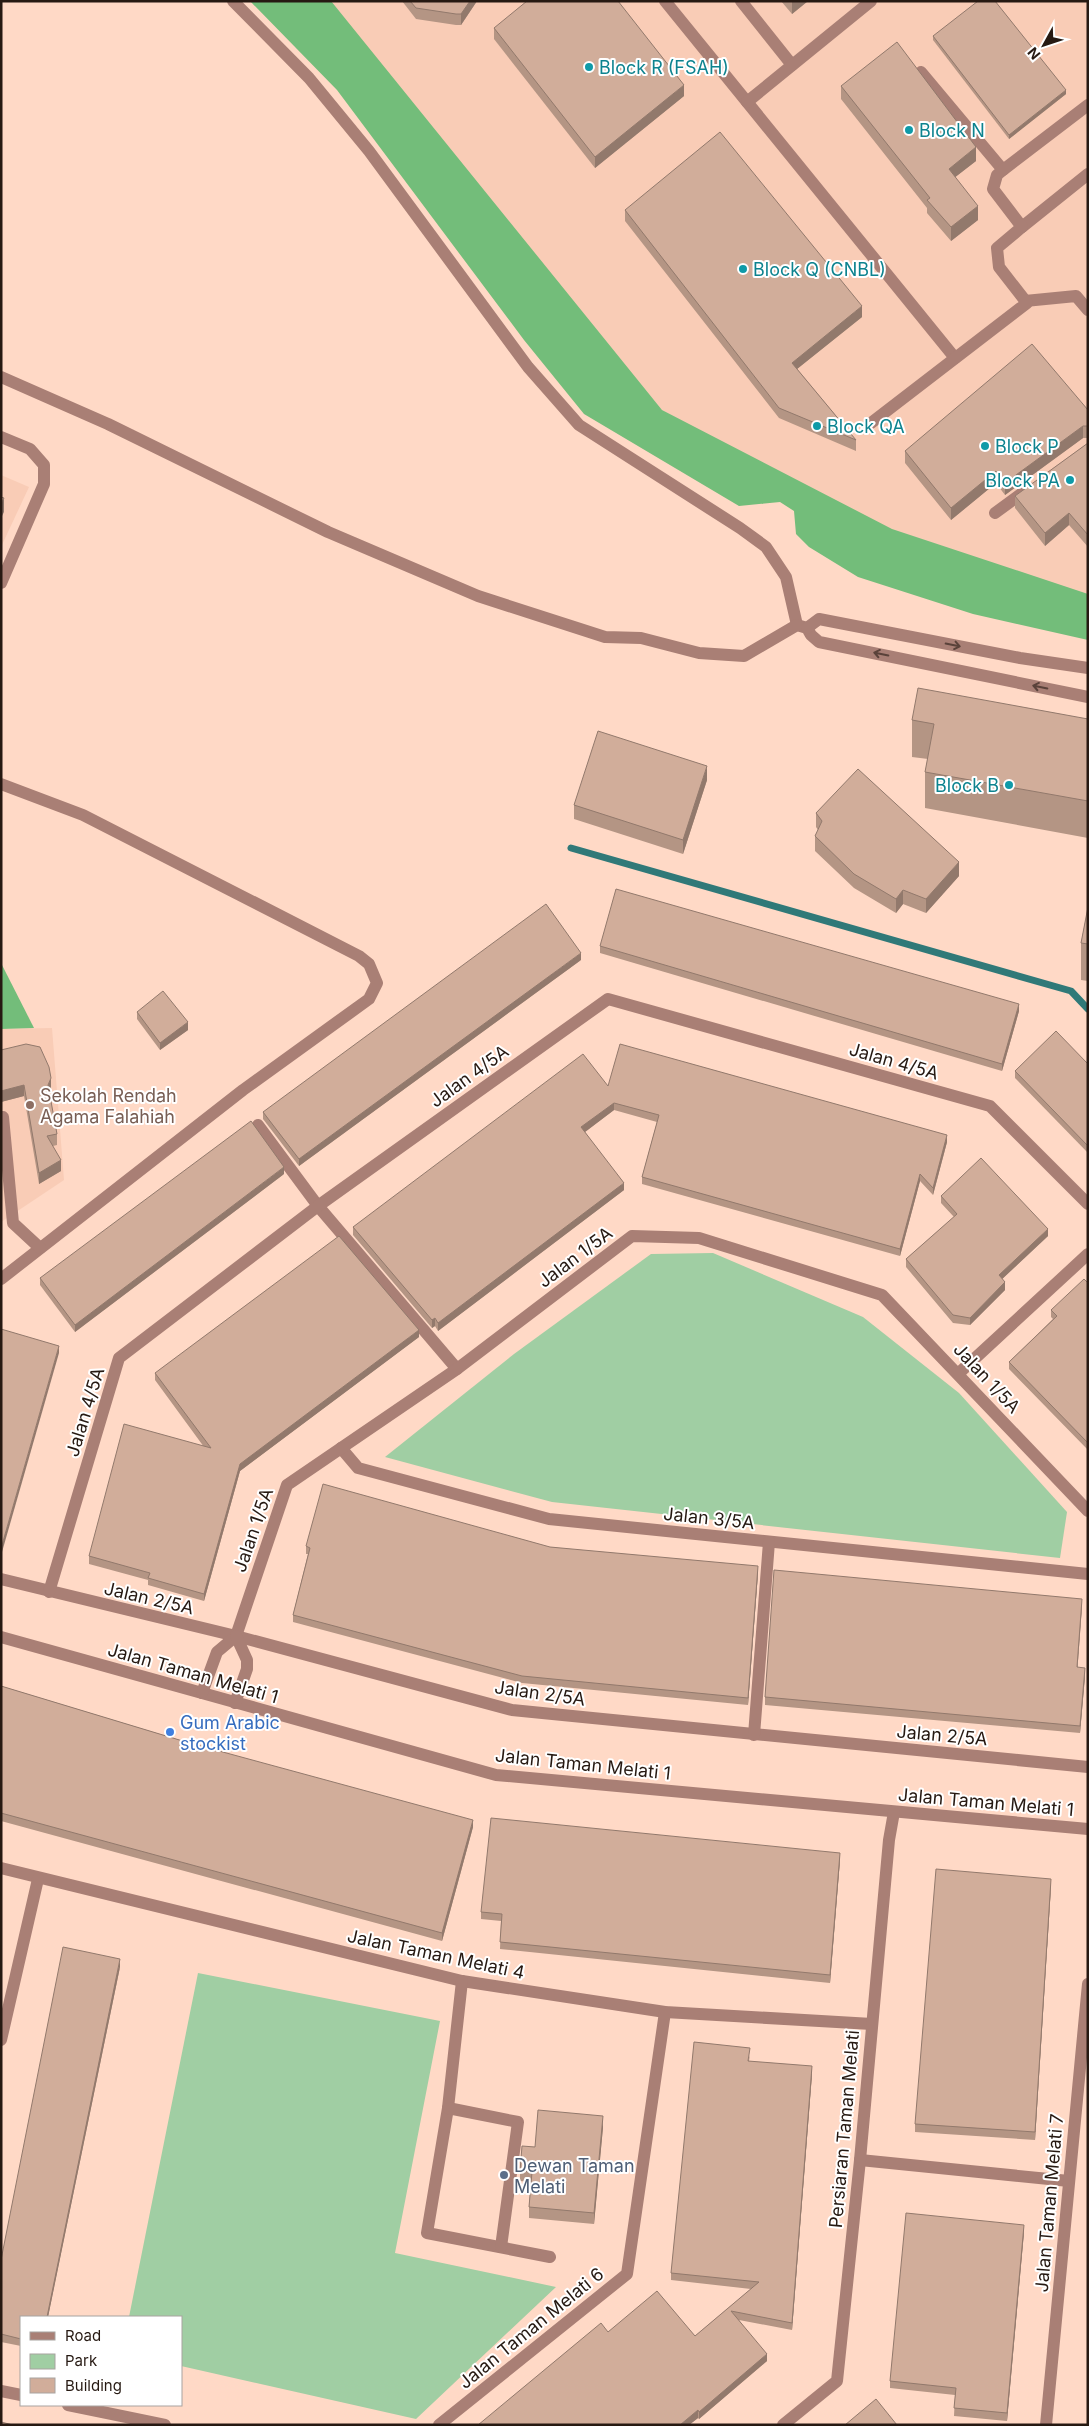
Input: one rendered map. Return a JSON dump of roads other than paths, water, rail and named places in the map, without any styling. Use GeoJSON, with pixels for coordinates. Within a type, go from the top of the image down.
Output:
{"type":"FeatureCollection","features":[{"type":"Feature","properties":{"kind":"street"},"geometry":{"type":"LineString","coordinates":[[233,1],[309,78],[369,150],[528,367],[579,425],[740,528],[766,547],[786,577],[802,626],[819,642],[1088,697]]}},
{"type":"Feature","properties":{"kind":"street"},"geometry":{"type":"LineString","coordinates":[[665,1],[955,358]]}},
{"type":"Feature","properties":{"kind":"street"},"geometry":{"type":"LineString","coordinates":[[741,1],[792,65]]}},
{"type":"Feature","properties":{"kind":"street"},"geometry":{"type":"LineString","coordinates":[[747,102],[871,1]]}},
{"type":"Feature","properties":{"kind":"street"},"geometry":{"type":"LineString","coordinates":[[921,72],[1003,170]]}},
{"type":"Feature","properties":{"kind":"street"},"geometry":{"type":"LineString","coordinates":[[1022,226],[993,189],[997,175],[1088,106]]}},
{"type":"Feature","properties":{"kind":"street"},"geometry":{"type":"LineString","coordinates":[[871,423],[1027,303],[999,267],[997,248],[1088,174]]}},
{"type":"Feature","properties":{"kind":"street"},"geometry":{"type":"LineString","coordinates":[[1025,301],[1076,296],[1088,310]]}},
{"type":"Feature","properties":{"kind":"street"},"geometry":{"type":"LineString","coordinates":[[1,377],[108,424],[328,532],[372,551],[478,596],[605,637],[641,638],[699,653],[744,656],[819,619],[1020,658],[1088,668]]}},
{"type":"Feature","properties":{"kind":"street"},"geometry":{"type":"LineString","coordinates":[[1,437],[30,449],[44,464],[44,484],[1,583]]}},
{"type":"Feature","properties":{"kind":"street"},"geometry":{"type":"LineString","coordinates":[[995,513],[1041,479]]}},
{"type":"Feature","properties":{"kind":"street"},"geometry":{"type":"LineString","coordinates":[[1,784],[83,814],[359,956],[369,964],[377,983],[369,999],[243,1090],[1,1279]]}},
{"type":"Feature","properties":{"kind":"street","name":"Jalan 4/5A"},"geometry":{"type":"LineString","coordinates":[[49,1592],[119,1358],[318,1206],[608,999],[990,1106],[1088,1204]]}},
{"type":"Feature","properties":{"kind":"street"},"geometry":{"type":"LineString","coordinates":[[3,1117],[13,1222],[40,1248]]}},
{"type":"Feature","properties":{"kind":"street"},"geometry":{"type":"LineString","coordinates":[[258,1125],[318,1206],[457,1369]]}},
{"type":"Feature","properties":{"kind":"street","name":"Jalan 1/5A"},"geometry":{"type":"LineString","coordinates":[[236,1636],[287,1485],[457,1369],[632,1236],[699,1238],[882,1295],[1088,1511]]}},
{"type":"Feature","properties":{"kind":"street"},"geometry":{"type":"LineString","coordinates":[[958,1373],[1088,1254]]}},
{"type":"Feature","properties":{"kind":"street","name":"Jalan 3/5A"},"geometry":{"type":"LineString","coordinates":[[341,1448],[358,1468],[549,1519],[1088,1574]]}},
{"type":"Feature","properties":{"kind":"street"},"geometry":{"type":"LineString","coordinates":[[754,1735],[769,1542]]}},
{"type":"Feature","properties":{"kind":"street","name":"Jalan 2/5A"},"geometry":{"type":"LineString","coordinates":[[1,1579],[236,1636],[512,1710],[1088,1767]]}},
{"type":"Feature","properties":{"kind":"street"},"geometry":{"type":"LineString","coordinates":[[202,1693],[217,1652],[236,1636],[247,1660],[247,1669],[234,1703]]}},
{"type":"Feature","properties":{"kind":"street","name":"Jalan Taman Melati 1"},"geometry":{"type":"LineString","coordinates":[[1,1637],[496,1775],[1088,1829]]}},
{"type":"Feature","properties":{"kind":"street","name":"Persiaran Taman Melati"},"geometry":{"type":"LineString","coordinates":[[783,2425],[837,2381],[860,2160],[889,1840],[894,1812]]}},
{"type":"Feature","properties":{"kind":"street","name":"Jalan Taman Melati 4"},"geometry":{"type":"LineString","coordinates":[[1,1868],[38,1879],[462,1981],[665,2012],[872,2024]]}},
{"type":"Feature","properties":{"kind":"street"},"geometry":{"type":"LineString","coordinates":[[1,2040],[38,1879]]}},
{"type":"Feature","properties":{"kind":"street"},"geometry":{"type":"LineString","coordinates":[[462,1981],[448,2108],[426,2233],[550,2257]]}},
{"type":"Feature","properties":{"kind":"street","name":"Jalan Taman Melati 7"},"geometry":{"type":"LineString","coordinates":[[1046,2425],[1088,1984]]}},
{"type":"Feature","properties":{"kind":"street","name":"Jalan Taman Melati 6"},"geometry":{"type":"LineString","coordinates":[[439,2425],[627,2274],[665,2012]]}},
{"type":"Feature","properties":{"kind":"street"},"geometry":{"type":"LineString","coordinates":[[448,2108],[518,2122],[501,2248]]}},
{"type":"Feature","properties":{"kind":"street"},"geometry":{"type":"LineString","coordinates":[[860,2160],[1069,2181]]}},
{"type":"Feature","properties":{"kind":"street"},"geometry":{"type":"LineString","coordinates":[[1,2391],[20,2395]]}},
{"type":"Feature","properties":{"kind":"street"},"geometry":{"type":"LineString","coordinates":[[71,2406],[114,2420],[164,2425]]}},
{"type":"Feature","properties":{"kind":"waterway"},"geometry":{"type":"LineString","coordinates":[[571,848],[1071,991],[1088,1009]]}},
{"type":"Feature","properties":{"kind":"place","name":"Block R (FSAH)"},"geometry":{"type":"Point","coordinates":[589,67]}},
{"type":"Feature","properties":{"kind":"place","name":"Block N"},"geometry":{"type":"Point","coordinates":[909,130]}},
{"type":"Feature","properties":{"kind":"place","name":"Block Q (CNBL)"},"geometry":{"type":"Point","coordinates":[743,269]}},
{"type":"Feature","properties":{"kind":"place","name":"Block QA"},"geometry":{"type":"Point","coordinates":[817,426]}},
{"type":"Feature","properties":{"kind":"place","name":"Block P"},"geometry":{"type":"Point","coordinates":[985,446]}},
{"type":"Feature","properties":{"kind":"place","name":"Block PA"},"geometry":{"type":"Point","coordinates":[1070,480]}},
{"type":"Feature","properties":{"kind":"place","name":"Block B"},"geometry":{"type":"Point","coordinates":[1009,785]}},
{"type":"Feature","properties":{"kind":"place","name":"Sekolah Rendah Agama Falahiah"},"geometry":{"type":"Point","coordinates":[30,1105]}},
{"type":"Feature","properties":{"kind":"place","name":"Gum Arabic stockist"},"geometry":{"type":"Point","coordinates":[170,1732]}},
{"type":"Feature","properties":{"kind":"place","name":"Dewan Taman Melati"},"geometry":{"type":"Point","coordinates":[504,2175]}}]}
